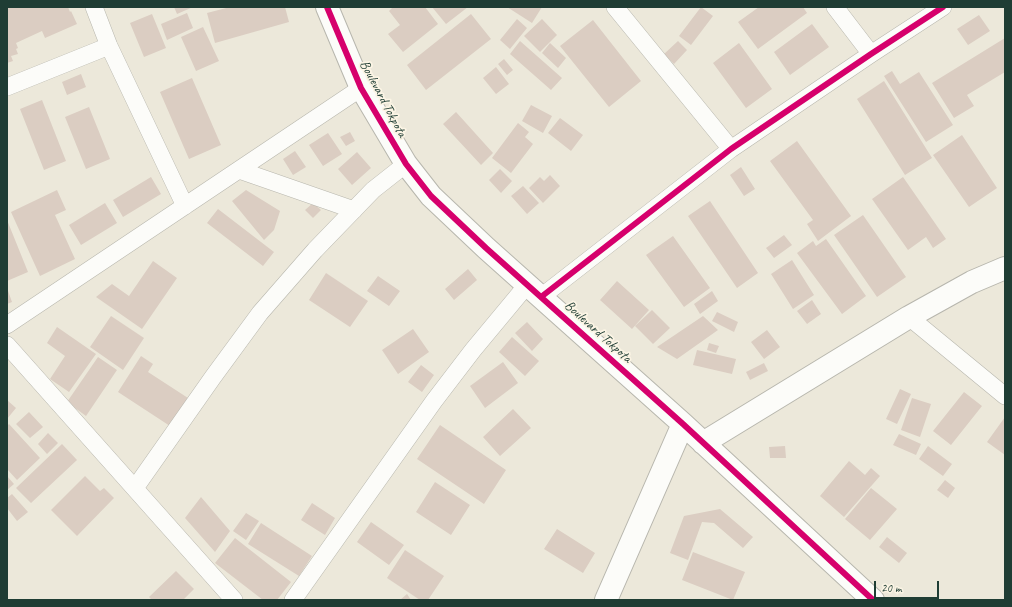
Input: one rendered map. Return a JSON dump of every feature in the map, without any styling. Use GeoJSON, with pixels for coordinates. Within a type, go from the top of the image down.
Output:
{"type":"FeatureCollection","features":[{"type":"Feature","properties":{"kind":"street"},"geometry":{"type":"LineString","coordinates":[[94,7],[109,46],[185,206]]}},
{"type":"Feature","properties":{"kind":"street","name":"Boulevard Tokpota"},"geometry":{"type":"LineString","coordinates":[[327,7],[361,88],[406,164],[431,196],[534,291],[683,424],[862,596]]}},
{"type":"Feature","properties":{"kind":"street"},"geometry":{"type":"LineString","coordinates":[[614,7],[731,149]]}},
{"type":"Feature","properties":{"kind":"street"},"geometry":{"type":"LineString","coordinates":[[835,7],[871,54]]}},
{"type":"Feature","properties":{"kind":"street"},"geometry":{"type":"LineString","coordinates":[[293,600],[434,401],[473,350],[534,291],[731,149],[943,7]]}},
{"type":"Feature","properties":{"kind":"street"},"geometry":{"type":"LineString","coordinates":[[7,87],[109,46]]}},
{"type":"Feature","properties":{"kind":"street"},"geometry":{"type":"LineString","coordinates":[[7,326],[361,88]]}},
{"type":"Feature","properties":{"kind":"street"},"geometry":{"type":"LineString","coordinates":[[135,488],[212,377],[260,313],[315,250],[373,190],[406,164]]}},
{"type":"Feature","properties":{"kind":"street"},"geometry":{"type":"LineString","coordinates":[[239,170],[354,210]]}},
{"type":"Feature","properties":{"kind":"street"},"geometry":{"type":"LineString","coordinates":[[703,443],[909,317],[972,282],[1005,268]]}},
{"type":"Feature","properties":{"kind":"street"},"geometry":{"type":"LineString","coordinates":[[909,317],[1005,396]]}},
{"type":"Feature","properties":{"kind":"street"},"geometry":{"type":"LineString","coordinates":[[7,345],[234,600]]}},
{"type":"Feature","properties":{"kind":"street"},"geometry":{"type":"LineString","coordinates":[[606,600],[683,424]]}},
{"type":"Feature","properties":{"kind":"building"},"geometry":{"type":"Polygon","coordinates":[[[68,7],[77,24],[45,38],[42,31],[16,43],[18,54],[11,56],[13,61],[7,63],[7,8],[68,7]]]}},
{"type":"Feature","properties":{"kind":"building"},"geometry":{"type":"Polygon","coordinates":[[[174,7],[193,7],[177,14],[174,7]]]}},
{"type":"Feature","properties":{"kind":"building"},"geometry":{"type":"Polygon","coordinates":[[[230,7],[285,7],[289,22],[215,43],[207,13],[230,7]]]}},
{"type":"Feature","properties":{"kind":"building"},"geometry":{"type":"Polygon","coordinates":[[[393,7],[425,7],[438,24],[403,52],[388,34],[400,25],[389,11],[393,7]]]}},
{"type":"Feature","properties":{"kind":"building"},"geometry":{"type":"Polygon","coordinates":[[[432,7],[468,7],[446,24],[432,7]]]}},
{"type":"Feature","properties":{"kind":"building"},"geometry":{"type":"Polygon","coordinates":[[[507,7],[542,7],[532,23],[507,7]]]}},
{"type":"Feature","properties":{"kind":"building"},"geometry":{"type":"Polygon","coordinates":[[[701,7],[713,16],[691,45],[679,36],[701,7]]]}},
{"type":"Feature","properties":{"kind":"building"},"geometry":{"type":"Polygon","coordinates":[[[759,7],[803,7],[807,13],[758,49],[738,22],[759,7]]]}},
{"type":"Feature","properties":{"kind":"building"},"geometry":{"type":"Polygon","coordinates":[[[187,13],[193,28],[167,40],[161,24],[187,13]]]}},
{"type":"Feature","properties":{"kind":"building"},"geometry":{"type":"Polygon","coordinates":[[[152,14],[166,48],[144,57],[130,23],[152,14]]]}},
{"type":"Feature","properties":{"kind":"building"},"geometry":{"type":"Polygon","coordinates":[[[471,14],[491,39],[426,90],[407,65],[471,14]]]}},
{"type":"Feature","properties":{"kind":"building"},"geometry":{"type":"Polygon","coordinates":[[[979,15],[990,31],[968,45],[957,29],[979,15]]]}},
{"type":"Feature","properties":{"kind":"building"},"geometry":{"type":"Polygon","coordinates":[[[517,19],[527,28],[510,49],[500,40],[517,19]]]}},
{"type":"Feature","properties":{"kind":"building"},"geometry":{"type":"Polygon","coordinates":[[[542,19],[557,35],[540,52],[524,36],[542,19]]]}},
{"type":"Feature","properties":{"kind":"building"},"geometry":{"type":"Polygon","coordinates":[[[593,20],[641,81],[609,107],[560,46],[593,20]]]}},
{"type":"Feature","properties":{"kind":"building"},"geometry":{"type":"Polygon","coordinates":[[[812,24],[829,47],[790,75],[774,52],[812,24]]]}},
{"type":"Feature","properties":{"kind":"building"},"geometry":{"type":"Polygon","coordinates":[[[203,27],[219,61],[196,71],[181,37],[203,27]]]}},
{"type":"Feature","properties":{"kind":"building"},"geometry":{"type":"Polygon","coordinates":[[[1005,38],[1005,72],[967,95],[974,106],[954,118],[932,83],[1005,38]]]}},
{"type":"Feature","properties":{"kind":"building"},"geometry":{"type":"Polygon","coordinates":[[[520,41],[562,78],[551,90],[510,54],[520,41]]]}},
{"type":"Feature","properties":{"kind":"building"},"geometry":{"type":"Polygon","coordinates":[[[678,41],[687,50],[674,64],[664,54],[678,41]]]}},
{"type":"Feature","properties":{"kind":"building"},"geometry":{"type":"Polygon","coordinates":[[[550,43],[566,58],[558,68],[542,53],[550,43]]]}},
{"type":"Feature","properties":{"kind":"building"},"geometry":{"type":"Polygon","coordinates":[[[739,43],[772,89],[746,108],[713,63],[739,43]]]}},
{"type":"Feature","properties":{"kind":"building"},"geometry":{"type":"Polygon","coordinates":[[[504,59],[513,70],[507,75],[498,64],[504,59]]]}},
{"type":"Feature","properties":{"kind":"building"},"geometry":{"type":"Polygon","coordinates":[[[496,67],[509,84],[496,94],[483,78],[496,67]]]}},
{"type":"Feature","properties":{"kind":"building"},"geometry":{"type":"Polygon","coordinates":[[[892,71],[900,84],[919,72],[953,125],[926,142],[884,76],[892,71]]]}},
{"type":"Feature","properties":{"kind":"building"},"geometry":{"type":"Polygon","coordinates":[[[81,74],[86,87],[67,95],[62,82],[81,74]]]}},
{"type":"Feature","properties":{"kind":"building"},"geometry":{"type":"Polygon","coordinates":[[[192,78],[221,145],[189,159],[160,92],[192,78]]]}},
{"type":"Feature","properties":{"kind":"building"},"geometry":{"type":"Polygon","coordinates":[[[884,81],[932,158],[905,175],[857,99],[884,81]]]}},
{"type":"Feature","properties":{"kind":"building"},"geometry":{"type":"Polygon","coordinates":[[[42,100],[66,161],[44,170],[20,109],[42,100]]]}},
{"type":"Feature","properties":{"kind":"building"},"geometry":{"type":"Polygon","coordinates":[[[531,105],[552,116],[543,133],[522,121],[531,105]]]}},
{"type":"Feature","properties":{"kind":"building"},"geometry":{"type":"Polygon","coordinates":[[[89,107],[110,159],[86,169],[65,117],[89,107]]]}},
{"type":"Feature","properties":{"kind":"building"},"geometry":{"type":"Polygon","coordinates":[[[456,112],[493,153],[481,165],[443,124],[456,112]]]}},
{"type":"Feature","properties":{"kind":"building"},"geometry":{"type":"Polygon","coordinates":[[[560,118],[583,135],[571,151],[548,133],[560,118]]]}},
{"type":"Feature","properties":{"kind":"building"},"geometry":{"type":"Polygon","coordinates":[[[518,123],[529,132],[525,137],[533,144],[511,173],[492,158],[518,123]]]}},
{"type":"Feature","properties":{"kind":"building"},"geometry":{"type":"Polygon","coordinates":[[[350,132],[355,141],[346,146],[340,137],[350,132]]]}},
{"type":"Feature","properties":{"kind":"building"},"geometry":{"type":"Polygon","coordinates":[[[328,133],[342,154],[323,166],[309,145],[328,133]]]}},
{"type":"Feature","properties":{"kind":"building"},"geometry":{"type":"Polygon","coordinates":[[[962,135],[997,188],[969,207],[933,155],[962,135]]]}},
{"type":"Feature","properties":{"kind":"building"},"geometry":{"type":"Polygon","coordinates":[[[797,141],[851,216],[818,241],[807,224],[813,220],[770,161],[797,141]]]}},
{"type":"Feature","properties":{"kind":"building"},"geometry":{"type":"Polygon","coordinates":[[[295,151],[306,167],[293,175],[283,159],[295,151]]]}},
{"type":"Feature","properties":{"kind":"building"},"geometry":{"type":"Polygon","coordinates":[[[357,152],[371,168],[352,185],[338,169],[357,152]]]}},
{"type":"Feature","properties":{"kind":"building"},"geometry":{"type":"Polygon","coordinates":[[[741,167],[755,189],[744,196],[730,175],[741,167]]]}},
{"type":"Feature","properties":{"kind":"building"},"geometry":{"type":"Polygon","coordinates":[[[500,169],[512,181],[501,193],[489,180],[500,169]]]}},
{"type":"Feature","properties":{"kind":"building"},"geometry":{"type":"Polygon","coordinates":[[[550,175],[560,186],[543,203],[529,188],[540,177],[544,181],[550,175]]]}},
{"type":"Feature","properties":{"kind":"building"},"geometry":{"type":"Polygon","coordinates":[[[151,177],[161,194],[123,217],[113,200],[151,177]]]}},
{"type":"Feature","properties":{"kind":"building"},"geometry":{"type":"Polygon","coordinates":[[[903,177],[946,239],[933,248],[926,237],[908,250],[872,199],[903,177]]]}},
{"type":"Feature","properties":{"kind":"building"},"geometry":{"type":"Polygon","coordinates":[[[523,186],[539,203],[527,214],[511,196],[523,186]]]}},
{"type":"Feature","properties":{"kind":"building"},"geometry":{"type":"Polygon","coordinates":[[[57,190],[66,210],[55,215],[75,259],[40,276],[11,212],[57,190]]]}},
{"type":"Feature","properties":{"kind":"building"},"geometry":{"type":"Polygon","coordinates":[[[246,190],[280,211],[274,230],[264,240],[232,201],[246,190]]]}},
{"type":"Feature","properties":{"kind":"building"},"geometry":{"type":"Polygon","coordinates":[[[710,201],[758,273],[737,288],[688,216],[710,201]]]}},
{"type":"Feature","properties":{"kind":"building"},"geometry":{"type":"Polygon","coordinates":[[[105,203],[117,223],[81,245],[69,225],[105,203]]]}},
{"type":"Feature","properties":{"kind":"building"},"geometry":{"type":"Polygon","coordinates":[[[313,203],[321,210],[313,218],[305,210],[313,203]]]}},
{"type":"Feature","properties":{"kind":"building"},"geometry":{"type":"Polygon","coordinates":[[[218,209],[274,252],[263,266],[207,223],[218,209]]]}},
{"type":"Feature","properties":{"kind":"building"},"geometry":{"type":"Polygon","coordinates":[[[863,215],[906,277],[877,297],[834,235],[863,215]]]}},
{"type":"Feature","properties":{"kind":"building"},"geometry":{"type":"Polygon","coordinates":[[[7,220],[28,272],[7,281],[7,220]]]}},
{"type":"Feature","properties":{"kind":"building"},"geometry":{"type":"Polygon","coordinates":[[[784,235],[792,245],[774,258],[766,248],[784,235]]]}},
{"type":"Feature","properties":{"kind":"building"},"geometry":{"type":"Polygon","coordinates":[[[673,236],[710,288],[684,307],[646,255],[673,236]]]}},
{"type":"Feature","properties":{"kind":"building"},"geometry":{"type":"Polygon","coordinates":[[[826,239],[866,296],[842,314],[797,253],[813,241],[816,246],[826,239]]]}},
{"type":"Feature","properties":{"kind":"building"},"geometry":{"type":"Polygon","coordinates":[[[792,260],[814,295],[793,309],[771,274],[792,260]]]}},
{"type":"Feature","properties":{"kind":"building"},"geometry":{"type":"Polygon","coordinates":[[[153,261],[177,278],[142,329],[96,297],[112,284],[129,296],[153,261]]]}},
{"type":"Feature","properties":{"kind":"building"},"geometry":{"type":"Polygon","coordinates":[[[468,269],[477,280],[454,300],[445,289],[468,269]]]}},
{"type":"Feature","properties":{"kind":"building"},"geometry":{"type":"Polygon","coordinates":[[[326,273],[368,301],[350,327],[309,300],[326,273]]]}},
{"type":"Feature","properties":{"kind":"building"},"geometry":{"type":"Polygon","coordinates":[[[378,276],[400,291],[389,306],[367,291],[378,276]]]}},
{"type":"Feature","properties":{"kind":"building"},"geometry":{"type":"Polygon","coordinates":[[[617,281],[649,310],[632,329],[600,300],[617,281]]]}},
{"type":"Feature","properties":{"kind":"building"},"geometry":{"type":"Polygon","coordinates":[[[7,288],[12,302],[7,304],[7,288]]]}},
{"type":"Feature","properties":{"kind":"building"},"geometry":{"type":"Polygon","coordinates":[[[712,291],[718,301],[700,314],[694,304],[712,291]]]}},
{"type":"Feature","properties":{"kind":"building"},"geometry":{"type":"Polygon","coordinates":[[[812,300],[821,314],[807,324],[797,311],[812,300]]]}},
{"type":"Feature","properties":{"kind":"building"},"geometry":{"type":"Polygon","coordinates":[[[652,310],[670,328],[653,344],[635,326],[652,310]]]}},
{"type":"Feature","properties":{"kind":"building"},"geometry":{"type":"Polygon","coordinates":[[[717,312],[738,322],[734,332],[712,321],[717,312]]]}},
{"type":"Feature","properties":{"kind":"building"},"geometry":{"type":"Polygon","coordinates":[[[111,316],[144,338],[123,370],[90,347],[111,316]]]}},
{"type":"Feature","properties":{"kind":"building"},"geometry":{"type":"Polygon","coordinates":[[[703,316],[718,330],[677,359],[657,347],[703,316]]]}},
{"type":"Feature","properties":{"kind":"building"},"geometry":{"type":"Polygon","coordinates":[[[527,322],[543,339],[532,351],[515,333],[527,322]]]}},
{"type":"Feature","properties":{"kind":"building"},"geometry":{"type":"Polygon","coordinates":[[[57,327],[96,354],[69,392],[50,379],[65,356],[47,343],[57,327]]]}},
{"type":"Feature","properties":{"kind":"building"},"geometry":{"type":"Polygon","coordinates":[[[413,329],[429,352],[398,374],[382,350],[413,329]]]}},
{"type":"Feature","properties":{"kind":"building"},"geometry":{"type":"Polygon","coordinates":[[[767,330],[780,347],[764,359],[751,342],[767,330]]]}},
{"type":"Feature","properties":{"kind":"building"},"geometry":{"type":"Polygon","coordinates":[[[512,337],[539,361],[525,376],[499,352],[512,337]]]}},
{"type":"Feature","properties":{"kind":"building"},"geometry":{"type":"Polygon","coordinates":[[[709,343],[719,346],[716,353],[707,350],[709,343]]]}},
{"type":"Feature","properties":{"kind":"building"},"geometry":{"type":"Polygon","coordinates":[[[697,350],[736,359],[732,374],[693,365],[697,350]]]}},
{"type":"Feature","properties":{"kind":"building"},"geometry":{"type":"Polygon","coordinates":[[[141,356],[153,364],[148,372],[188,398],[170,426],[118,392],[141,356]]]}},
{"type":"Feature","properties":{"kind":"building"},"geometry":{"type":"Polygon","coordinates":[[[98,357],[117,370],[86,416],[67,402],[98,357]]]}},
{"type":"Feature","properties":{"kind":"building"},"geometry":{"type":"Polygon","coordinates":[[[503,362],[518,383],[485,408],[470,386],[503,362]]]}},
{"type":"Feature","properties":{"kind":"building"},"geometry":{"type":"Polygon","coordinates":[[[764,363],[768,371],[750,380],[746,372],[764,363]]]}},
{"type":"Feature","properties":{"kind":"building"},"geometry":{"type":"Polygon","coordinates":[[[421,365],[434,375],[422,392],[408,382],[421,365]]]}},
{"type":"Feature","properties":{"kind":"building"},"geometry":{"type":"Polygon","coordinates":[[[900,389],[911,394],[897,424],[886,419],[900,389]]]}},
{"type":"Feature","properties":{"kind":"building"},"geometry":{"type":"Polygon","coordinates":[[[964,392],[982,406],[951,445],[933,431],[964,392]]]}},
{"type":"Feature","properties":{"kind":"building"},"geometry":{"type":"Polygon","coordinates":[[[912,398],[931,404],[920,437],[901,430],[912,398]]]}},
{"type":"Feature","properties":{"kind":"building"},"geometry":{"type":"Polygon","coordinates":[[[7,400],[16,408],[7,419],[7,400]]]}},
{"type":"Feature","properties":{"kind":"building"},"geometry":{"type":"Polygon","coordinates":[[[513,409],[531,428],[500,456],[483,437],[513,409]]]}},
{"type":"Feature","properties":{"kind":"building"},"geometry":{"type":"Polygon","coordinates":[[[29,412],[43,427],[30,438],[16,424],[29,412]]]}},
{"type":"Feature","properties":{"kind":"building"},"geometry":{"type":"Polygon","coordinates":[[[1005,417],[1005,455],[987,442],[1005,417]]]}},
{"type":"Feature","properties":{"kind":"building"},"geometry":{"type":"Polygon","coordinates":[[[9,424],[40,458],[17,480],[7,469],[7,426],[9,424]]]}},
{"type":"Feature","properties":{"kind":"building"},"geometry":{"type":"Polygon","coordinates":[[[440,425],[506,470],[484,504],[417,459],[440,425]]]}},
{"type":"Feature","properties":{"kind":"building"},"geometry":{"type":"Polygon","coordinates":[[[48,433],[58,443],[47,454],[38,444],[48,433]]]}},
{"type":"Feature","properties":{"kind":"building"},"geometry":{"type":"Polygon","coordinates":[[[899,434],[921,444],[916,455],[893,445],[899,434]]]}},
{"type":"Feature","properties":{"kind":"building"},"geometry":{"type":"Polygon","coordinates":[[[62,444],[77,460],[31,503],[16,488],[62,444]]]}},
{"type":"Feature","properties":{"kind":"building"},"geometry":{"type":"Polygon","coordinates":[[[785,446],[786,458],[770,458],[769,447],[785,446]]]}},
{"type":"Feature","properties":{"kind":"building"},"geometry":{"type":"Polygon","coordinates":[[[928,446],[952,464],[943,476],[919,459],[928,446]]]}},
{"type":"Feature","properties":{"kind":"building"},"geometry":{"type":"Polygon","coordinates":[[[849,461],[865,475],[871,468],[880,476],[844,517],[820,496],[849,461]]]}},
{"type":"Feature","properties":{"kind":"building"},"geometry":{"type":"Polygon","coordinates":[[[7,476],[14,484],[7,490],[7,476]]]}},
{"type":"Feature","properties":{"kind":"building"},"geometry":{"type":"Polygon","coordinates":[[[85,476],[100,491],[104,488],[114,498],[77,536],[51,510],[85,476]]]}},
{"type":"Feature","properties":{"kind":"building"},"geometry":{"type":"Polygon","coordinates":[[[945,480],[955,488],[948,498],[937,490],[945,480]]]}},
{"type":"Feature","properties":{"kind":"building"},"geometry":{"type":"Polygon","coordinates":[[[435,482],[470,505],[451,535],[416,512],[435,482]]]}},
{"type":"Feature","properties":{"kind":"building"},"geometry":{"type":"Polygon","coordinates":[[[871,488],[897,509],[870,540],[845,519],[871,488]]]}},
{"type":"Feature","properties":{"kind":"building"},"geometry":{"type":"Polygon","coordinates":[[[12,494],[28,512],[17,521],[7,508],[7,498],[12,494]]]}},
{"type":"Feature","properties":{"kind":"building"},"geometry":{"type":"Polygon","coordinates":[[[201,497],[230,531],[215,552],[185,518],[201,497]]]}},
{"type":"Feature","properties":{"kind":"building"},"geometry":{"type":"Polygon","coordinates":[[[312,503],[335,518],[325,535],[301,520],[312,503]]]}},
{"type":"Feature","properties":{"kind":"building"},"geometry":{"type":"Polygon","coordinates":[[[720,509],[753,537],[743,548],[714,523],[702,522],[688,560],[670,553],[684,516],[720,509]]]}},
{"type":"Feature","properties":{"kind":"building"},"geometry":{"type":"Polygon","coordinates":[[[246,513],[259,521],[246,540],[233,531],[246,513]]]}},
{"type":"Feature","properties":{"kind":"building"},"geometry":{"type":"Polygon","coordinates":[[[371,522],[404,545],[389,565],[357,542],[371,522]]]}},
{"type":"Feature","properties":{"kind":"building"},"geometry":{"type":"Polygon","coordinates":[[[261,523],[312,556],[299,576],[248,544],[261,523]]]}},
{"type":"Feature","properties":{"kind":"building"},"geometry":{"type":"Polygon","coordinates":[[[557,529],[595,553],[583,573],[544,549],[557,529]]]}},
{"type":"Feature","properties":{"kind":"building"},"geometry":{"type":"Polygon","coordinates":[[[887,537],[907,553],[899,563],[879,547],[887,537]]]}},
{"type":"Feature","properties":{"kind":"building"},"geometry":{"type":"Polygon","coordinates":[[[235,538],[291,582],[277,600],[263,600],[215,563],[235,538]]]}},
{"type":"Feature","properties":{"kind":"building"},"geometry":{"type":"Polygon","coordinates":[[[405,550],[444,576],[428,600],[420,600],[387,578],[405,550]]]}},
{"type":"Feature","properties":{"kind":"building"},"geometry":{"type":"Polygon","coordinates":[[[693,552],[745,572],[733,600],[682,580],[693,552]]]}},
{"type":"Feature","properties":{"kind":"building"},"geometry":{"type":"Polygon","coordinates":[[[176,571],[194,589],[183,600],[152,600],[149,597],[176,571]]]}},
{"type":"Feature","properties":{"kind":"building"},"geometry":{"type":"Polygon","coordinates":[[[407,594],[411,600],[400,600],[407,594]]]}},
{"type":"Feature","properties":{"kind":"cycle path"},"geometry":{"type":"LineString","coordinates":[[327,7],[361,88],[406,164],[431,196],[486,248],[683,424],[873,600]]}},
{"type":"Feature","properties":{"kind":"cycle path"},"geometry":{"type":"LineString","coordinates":[[541,297],[731,149],[943,7]]}}]}
